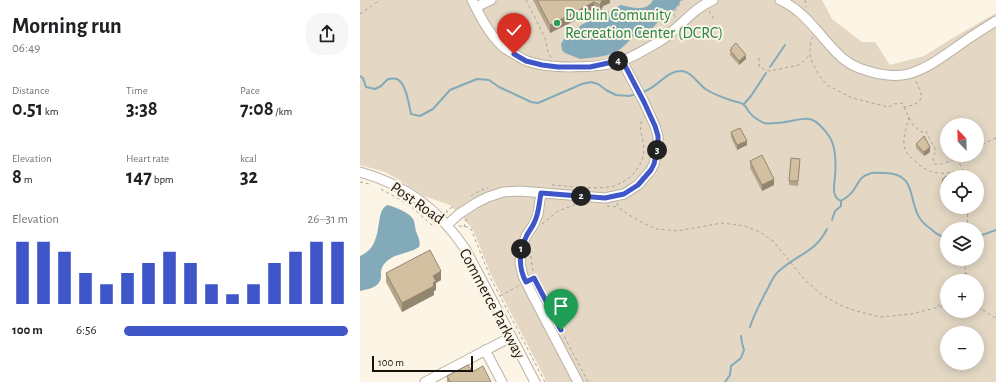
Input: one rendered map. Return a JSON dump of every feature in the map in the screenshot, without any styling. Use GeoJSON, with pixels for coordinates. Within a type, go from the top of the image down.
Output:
{"type":"FeatureCollection","features":[{"type":"Feature","properties":{"kind":"street"},"geometry":{"type":"LineString","coordinates":[[491,0],[474,3],[491,34],[502,47],[526,61],[558,67],[590,67],[622,60],[644,51],[661,40],[697,10],[713,0]]}},
{"type":"Feature","properties":{"kind":"street"},"geometry":{"type":"LineString","coordinates":[[780,0],[800,12],[838,55],[857,67],[872,73],[890,75],[907,74],[922,69],[996,21]]}},
{"type":"Feature","properties":{"kind":"street","name":"Post Road"},"geometry":{"type":"LineString","coordinates":[[360,172],[391,183],[408,192],[425,204],[448,225],[464,210],[488,197],[503,192],[544,189],[605,198],[624,194],[638,185],[651,170],[658,146],[658,136],[644,102],[622,60]]}},
{"type":"Feature","properties":{"kind":"street"},"geometry":{"type":"LineString","coordinates":[[544,189],[538,214],[534,224],[526,236],[521,250],[520,262],[523,276],[530,280],[578,382]]}},
{"type":"Feature","properties":{"kind":"street","name":"Commerce Parkway"},"geometry":{"type":"LineString","coordinates":[[448,225],[466,250],[535,382]]}},
{"type":"Feature","properties":{"kind":"street"},"geometry":{"type":"LineString","coordinates":[[431,381],[511,337]]}},
{"type":"Feature","properties":{"kind":"street"},"geometry":{"type":"LineString","coordinates":[[485,350],[502,382]]}},
{"type":"Feature","properties":{"kind":"path"},"geometry":{"type":"LineString","coordinates":[[360,14],[380,0]]}},
{"type":"Feature","properties":{"kind":"path"},"geometry":{"type":"LineString","coordinates":[[526,0],[545,38],[548,52],[552,59]]}},
{"type":"Feature","properties":{"kind":"path"},"geometry":{"type":"LineString","coordinates":[[677,19],[674,14],[682,0]]}},
{"type":"Feature","properties":{"kind":"path"},"geometry":{"type":"LineString","coordinates":[[805,0],[806,11]]}},
{"type":"Feature","properties":{"kind":"path"},"geometry":{"type":"LineString","coordinates":[[818,32],[811,40],[810,55],[815,68],[827,85],[852,98],[888,107],[893,104],[904,103],[904,107],[912,124],[921,132],[926,131],[936,151],[933,157],[934,164],[948,162]]}},
{"type":"Feature","properties":{"kind":"path"},"geometry":{"type":"LineString","coordinates":[[759,58],[759,67],[770,71],[799,65],[810,55]]}},
{"type":"Feature","properties":{"kind":"path"},"geometry":{"type":"LineString","coordinates":[[904,107],[916,104],[921,98],[921,91],[915,80],[913,72]]}},
{"type":"Feature","properties":{"kind":"path"},"geometry":{"type":"LineString","coordinates":[[544,189],[602,188],[612,186],[628,179],[638,169],[643,155],[643,141],[640,122],[644,115]]}},
{"type":"Feature","properties":{"kind":"path"},"geometry":{"type":"LineString","coordinates":[[909,117],[904,138],[905,151],[924,169],[930,172],[940,173]]}},
{"type":"Feature","properties":{"kind":"path"},"geometry":{"type":"LineString","coordinates":[[984,144],[996,138]]}},
{"type":"Feature","properties":{"kind":"path"},"geometry":{"type":"LineString","coordinates":[[959,162],[963,170]]}},
{"type":"Feature","properties":{"kind":"path"},"geometry":{"type":"LineString","coordinates":[[360,182],[372,184]]}},
{"type":"Feature","properties":{"kind":"path"},"geometry":{"type":"LineString","coordinates":[[379,188],[408,204],[433,226],[436,223]]}},
{"type":"Feature","properties":{"kind":"path"},"geometry":{"type":"LineString","coordinates":[[471,196],[488,188]]}},
{"type":"Feature","properties":{"kind":"path"},"geometry":{"type":"LineString","coordinates":[[540,227],[558,211],[580,204]]}},
{"type":"Feature","properties":{"kind":"path"},"geometry":{"type":"LineString","coordinates":[[447,212],[456,206]]}},
{"type":"Feature","properties":{"kind":"path"},"geometry":{"type":"LineString","coordinates":[[618,207],[643,223],[656,229],[677,231],[722,223],[745,226],[760,232],[773,241],[805,280],[821,294],[840,305],[856,311],[881,317],[911,314],[940,306]]}},
{"type":"Feature","properties":{"kind":"path"},"geometry":{"type":"LineString","coordinates":[[459,226],[469,227],[471,229],[491,279],[545,382]]}},
{"type":"Feature","properties":{"kind":"path"},"geometry":{"type":"LineString","coordinates":[[530,249],[530,280],[588,382]]}},
{"type":"Feature","properties":{"kind":"path"},"geometry":{"type":"LineString","coordinates":[[964,274],[965,268]]}},
{"type":"Feature","properties":{"kind":"path"},"geometry":{"type":"LineString","coordinates":[[965,268],[966,274]]}},
{"type":"Feature","properties":{"kind":"path"},"geometry":{"type":"LineString","coordinates":[[500,296],[530,280]]}},
{"type":"Feature","properties":{"kind":"path"},"geometry":{"type":"LineString","coordinates":[[935,307],[940,304]]}},
{"type":"Feature","properties":{"kind":"path"},"geometry":{"type":"LineString","coordinates":[[984,311],[996,318]]}},
{"type":"Feature","properties":{"kind":"shaded area"},"geometry":{"type":"Polygon","coordinates":[[[360,0],[822,0],[832,19],[862,42],[875,42],[890,65],[924,56],[996,13],[996,382],[547,382],[491,275],[474,232],[470,226],[450,205],[424,196],[385,172],[360,165],[360,0]]]}},
{"type":"Feature","properties":{"kind":"water"},"geometry":{"type":"Polygon","coordinates":[[[653,0],[681,0],[674,10],[661,19],[650,31],[634,36],[619,50],[608,55],[580,59],[565,53],[562,50],[561,44],[564,39],[576,32],[581,25],[593,19],[605,22],[609,11],[621,5],[634,8],[643,8],[650,4],[653,0]]]}},
{"type":"Feature","properties":{"kind":"water"},"geometry":{"type":"Polygon","coordinates":[[[388,205],[402,210],[413,219],[420,243],[419,247],[393,257],[382,267],[381,278],[378,284],[373,288],[360,291],[360,256],[368,251],[373,244],[381,213],[388,205]]]}},
{"type":"Feature","properties":{"kind":"building"},"geometry":{"type":"Polygon","coordinates":[[[537,0],[602,0],[600,5],[594,2],[550,25],[537,0]]]}},
{"type":"Feature","properties":{"kind":"building"},"geometry":{"type":"Polygon","coordinates":[[[736,43],[746,55],[739,61],[730,50],[736,43]]]}},
{"type":"Feature","properties":{"kind":"building"},"geometry":{"type":"Polygon","coordinates":[[[740,128],[747,141],[737,145],[731,132],[740,128]]]}},
{"type":"Feature","properties":{"kind":"building"},"geometry":{"type":"Polygon","coordinates":[[[924,136],[930,147],[924,152],[916,144],[924,136]]]}},
{"type":"Feature","properties":{"kind":"building"},"geometry":{"type":"Polygon","coordinates":[[[762,155],[774,179],[762,185],[750,161],[762,155]]]}},
{"type":"Feature","properties":{"kind":"building"},"geometry":{"type":"Polygon","coordinates":[[[791,158],[800,159],[798,181],[789,181],[791,158]]]}},
{"type":"Feature","properties":{"kind":"building"},"geometry":{"type":"Polygon","coordinates":[[[430,250],[441,271],[433,276],[436,281],[433,283],[434,286],[402,303],[386,273],[430,250]]]}},
{"type":"Feature","properties":{"kind":"building"},"geometry":{"type":"Polygon","coordinates":[[[468,365],[472,372],[483,366],[491,382],[450,382],[447,376],[468,365]]]}},
{"type":"Feature","properties":{"kind":"waterway"},"geometry":{"type":"LineString","coordinates":[[770,67],[785,45]]}},
{"type":"Feature","properties":{"kind":"waterway"},"geometry":{"type":"LineString","coordinates":[[642,92],[652,87],[670,74],[681,71],[688,73],[710,92],[743,104],[754,117],[764,123],[811,119],[822,127],[829,136],[833,145],[835,161],[834,191],[835,196],[838,199],[841,201],[848,196],[861,178],[866,175],[871,173],[894,174],[901,177],[909,186],[918,216],[921,221],[940,235]]}},
{"type":"Feature","properties":{"kind":"waterway"},"geometry":{"type":"LineString","coordinates":[[744,104],[766,73]]}},
{"type":"Feature","properties":{"kind":"waterway"},"geometry":{"type":"LineString","coordinates":[[360,76],[363,78],[366,87],[375,89],[381,86],[388,79],[397,79],[405,89],[411,114],[420,116],[433,109],[450,90],[477,79],[489,80],[499,87],[531,102],[538,103],[582,84],[591,82],[598,84],[616,95],[629,96],[636,94]]}},
{"type":"Feature","properties":{"kind":"waterway"},"geometry":{"type":"LineString","coordinates":[[832,220],[835,211],[841,206],[841,201]]}},
{"type":"Feature","properties":{"kind":"waterway"},"geometry":{"type":"LineString","coordinates":[[750,327],[771,281],[776,274],[817,243],[827,229]]}},
{"type":"Feature","properties":{"kind":"waterway"},"geometry":{"type":"LineString","coordinates":[[984,234],[996,230]]}},
{"type":"Feature","properties":{"kind":"waterway"},"geometry":{"type":"LineString","coordinates":[[725,382],[730,375],[731,366],[741,358],[744,350],[741,336]]}},
{"type":"Feature","properties":{"kind":"place","name":"Dublin Comunity Recreation Center (DCRC)"},"geometry":{"type":"Point","coordinates":[557,23]}},
{"type":"Feature","properties":{"kind":"route"},"geometry":{"type":"LineString","coordinates":[[514,54],[526,61],[558,67],[590,67],[622,60],[644,102],[658,136],[658,146],[651,170],[638,185],[624,194],[605,198],[541,193],[538,214],[534,224],[526,236],[521,250],[520,262],[526,282],[534,278],[561,330]]}}]}
